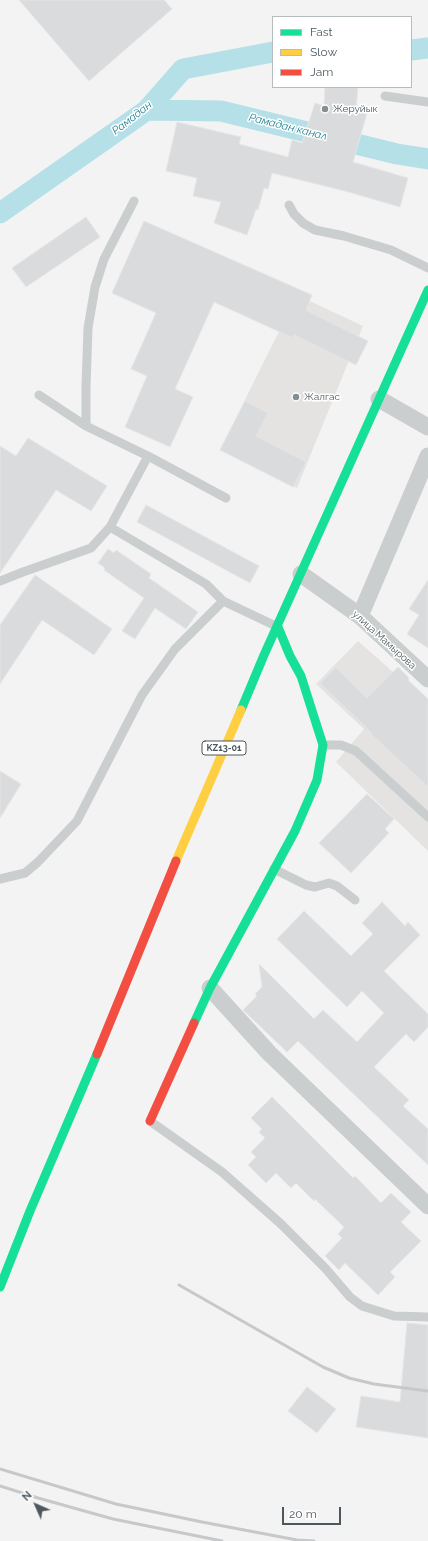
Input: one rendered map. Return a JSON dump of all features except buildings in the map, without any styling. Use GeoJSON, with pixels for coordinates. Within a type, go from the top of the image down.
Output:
{"type":"FeatureCollection","features":[{"type":"Feature","properties":{"kind":"main road","name":"KZ13-01"},"geometry":{"type":"LineString","coordinates":[[0,1287],[30,1211],[79,1098],[202,799],[264,655],[278,627],[300,574],[428,290]]}},
{"type":"Feature","properties":{"kind":"main road"},"geometry":{"type":"LineString","coordinates":[[150,1121],[210,988],[295,831],[317,780],[323,745],[301,676],[290,656],[278,627]]}},
{"type":"Feature","properties":{"kind":"street"},"geometry":{"type":"LineString","coordinates":[[379,399],[428,427]]}},
{"type":"Feature","properties":{"kind":"street"},"geometry":{"type":"LineString","coordinates":[[360,616],[428,456]]}},
{"type":"Feature","properties":{"kind":"street","name":"улица Мамырова"},"geometry":{"type":"LineString","coordinates":[[300,574],[360,616],[428,679]]}},
{"type":"Feature","properties":{"kind":"street"},"geometry":{"type":"LineString","coordinates":[[210,988],[269,1053],[428,1206]]}},
{"type":"Feature","properties":{"kind":"lane"},"geometry":{"type":"LineString","coordinates":[[385,96],[428,102]]}},
{"type":"Feature","properties":{"kind":"lane"},"geometry":{"type":"LineString","coordinates":[[86,426],[88,328],[95,287],[104,259],[134,201]]}},
{"type":"Feature","properties":{"kind":"lane"},"geometry":{"type":"LineString","coordinates":[[289,205],[294,214],[303,223],[315,230],[344,236],[391,250],[428,268]]}},
{"type":"Feature","properties":{"kind":"lane"},"geometry":{"type":"LineString","coordinates":[[39,395],[86,426],[148,456],[226,498]]}},
{"type":"Feature","properties":{"kind":"lane"},"geometry":{"type":"LineString","coordinates":[[0,581],[91,548],[110,527],[148,456]]}},
{"type":"Feature","properties":{"kind":"lane"},"geometry":{"type":"LineString","coordinates":[[110,527],[206,584],[223,601],[278,627]]}},
{"type":"Feature","properties":{"kind":"lane"},"geometry":{"type":"LineString","coordinates":[[0,879],[25,873],[38,862],[77,821],[142,695],[175,649],[223,601]]}},
{"type":"Feature","properties":{"kind":"lane"},"geometry":{"type":"LineString","coordinates":[[323,745],[341,745],[356,751],[428,817]]}},
{"type":"Feature","properties":{"kind":"lane"},"geometry":{"type":"LineString","coordinates":[[274,869],[306,885],[314,886],[329,883],[337,886],[355,900]]}},
{"type":"Feature","properties":{"kind":"lane"},"geometry":{"type":"LineString","coordinates":[[150,1121],[222,1172],[281,1224],[326,1269],[350,1297],[362,1306],[394,1316],[428,1317]]}},
{"type":"Feature","properties":{"kind":"shaded area"},"geometry":{"type":"Polygon","coordinates":[[[297,295],[363,326],[297,488],[222,446],[297,295]]]}},
{"type":"Feature","properties":{"kind":"shaded area"},"geometry":{"type":"Polygon","coordinates":[[[358,641],[428,703],[428,851],[336,762],[364,729],[316,684],[358,641]]]}},
{"type":"Feature","properties":{"kind":"waterway","name":"Рамадан"},"geometry":{"type":"LineString","coordinates":[[412,50],[428,48]]}},
{"type":"Feature","properties":{"kind":"waterway","name":"Рамадан"},"geometry":{"type":"LineString","coordinates":[[0,213],[147,110],[183,69],[272,52]]}},
{"type":"Feature","properties":{"kind":"waterway","name":"Рамадан канал"},"geometry":{"type":"LineString","coordinates":[[147,110],[221,111],[397,154],[428,159]]}},
{"type":"Feature","properties":{"kind":"railway"},"geometry":{"type":"LineString","coordinates":[[179,1285],[323,1367],[349,1378],[374,1384],[428,1391]]}},
{"type":"Feature","properties":{"kind":"railway"},"geometry":{"type":"LineString","coordinates":[[0,1469],[116,1504],[297,1540],[314,1541]]}},
{"type":"Feature","properties":{"kind":"railway"},"geometry":{"type":"LineString","coordinates":[[0,1486],[113,1519],[222,1541]]}},
{"type":"Feature","properties":{"kind":"traffic: fast"},"geometry":{"type":"LineString","coordinates":[[241,710],[264,655],[428,290]]}},
{"type":"Feature","properties":{"kind":"traffic: fast"},"geometry":{"type":"LineString","coordinates":[[194,1023],[210,988],[295,831],[317,780],[323,745],[301,676],[290,656],[278,627]]}},
{"type":"Feature","properties":{"kind":"traffic: fast"},"geometry":{"type":"LineString","coordinates":[[0,1287],[30,1211],[97,1054]]}},
{"type":"Feature","properties":{"kind":"traffic: slow"},"geometry":{"type":"LineString","coordinates":[[176,861],[241,710]]}},
{"type":"Feature","properties":{"kind":"traffic: jam"},"geometry":{"type":"LineString","coordinates":[[97,1054],[176,861]]}},
{"type":"Feature","properties":{"kind":"traffic: jam"},"geometry":{"type":"LineString","coordinates":[[150,1121],[194,1023]]}},
{"type":"Feature","properties":{"kind":"place","name":"Жеруйык"},"geometry":{"type":"Point","coordinates":[325,109]}},
{"type":"Feature","properties":{"kind":"place","name":"Жалгас"},"geometry":{"type":"Point","coordinates":[296,397]}}]}
